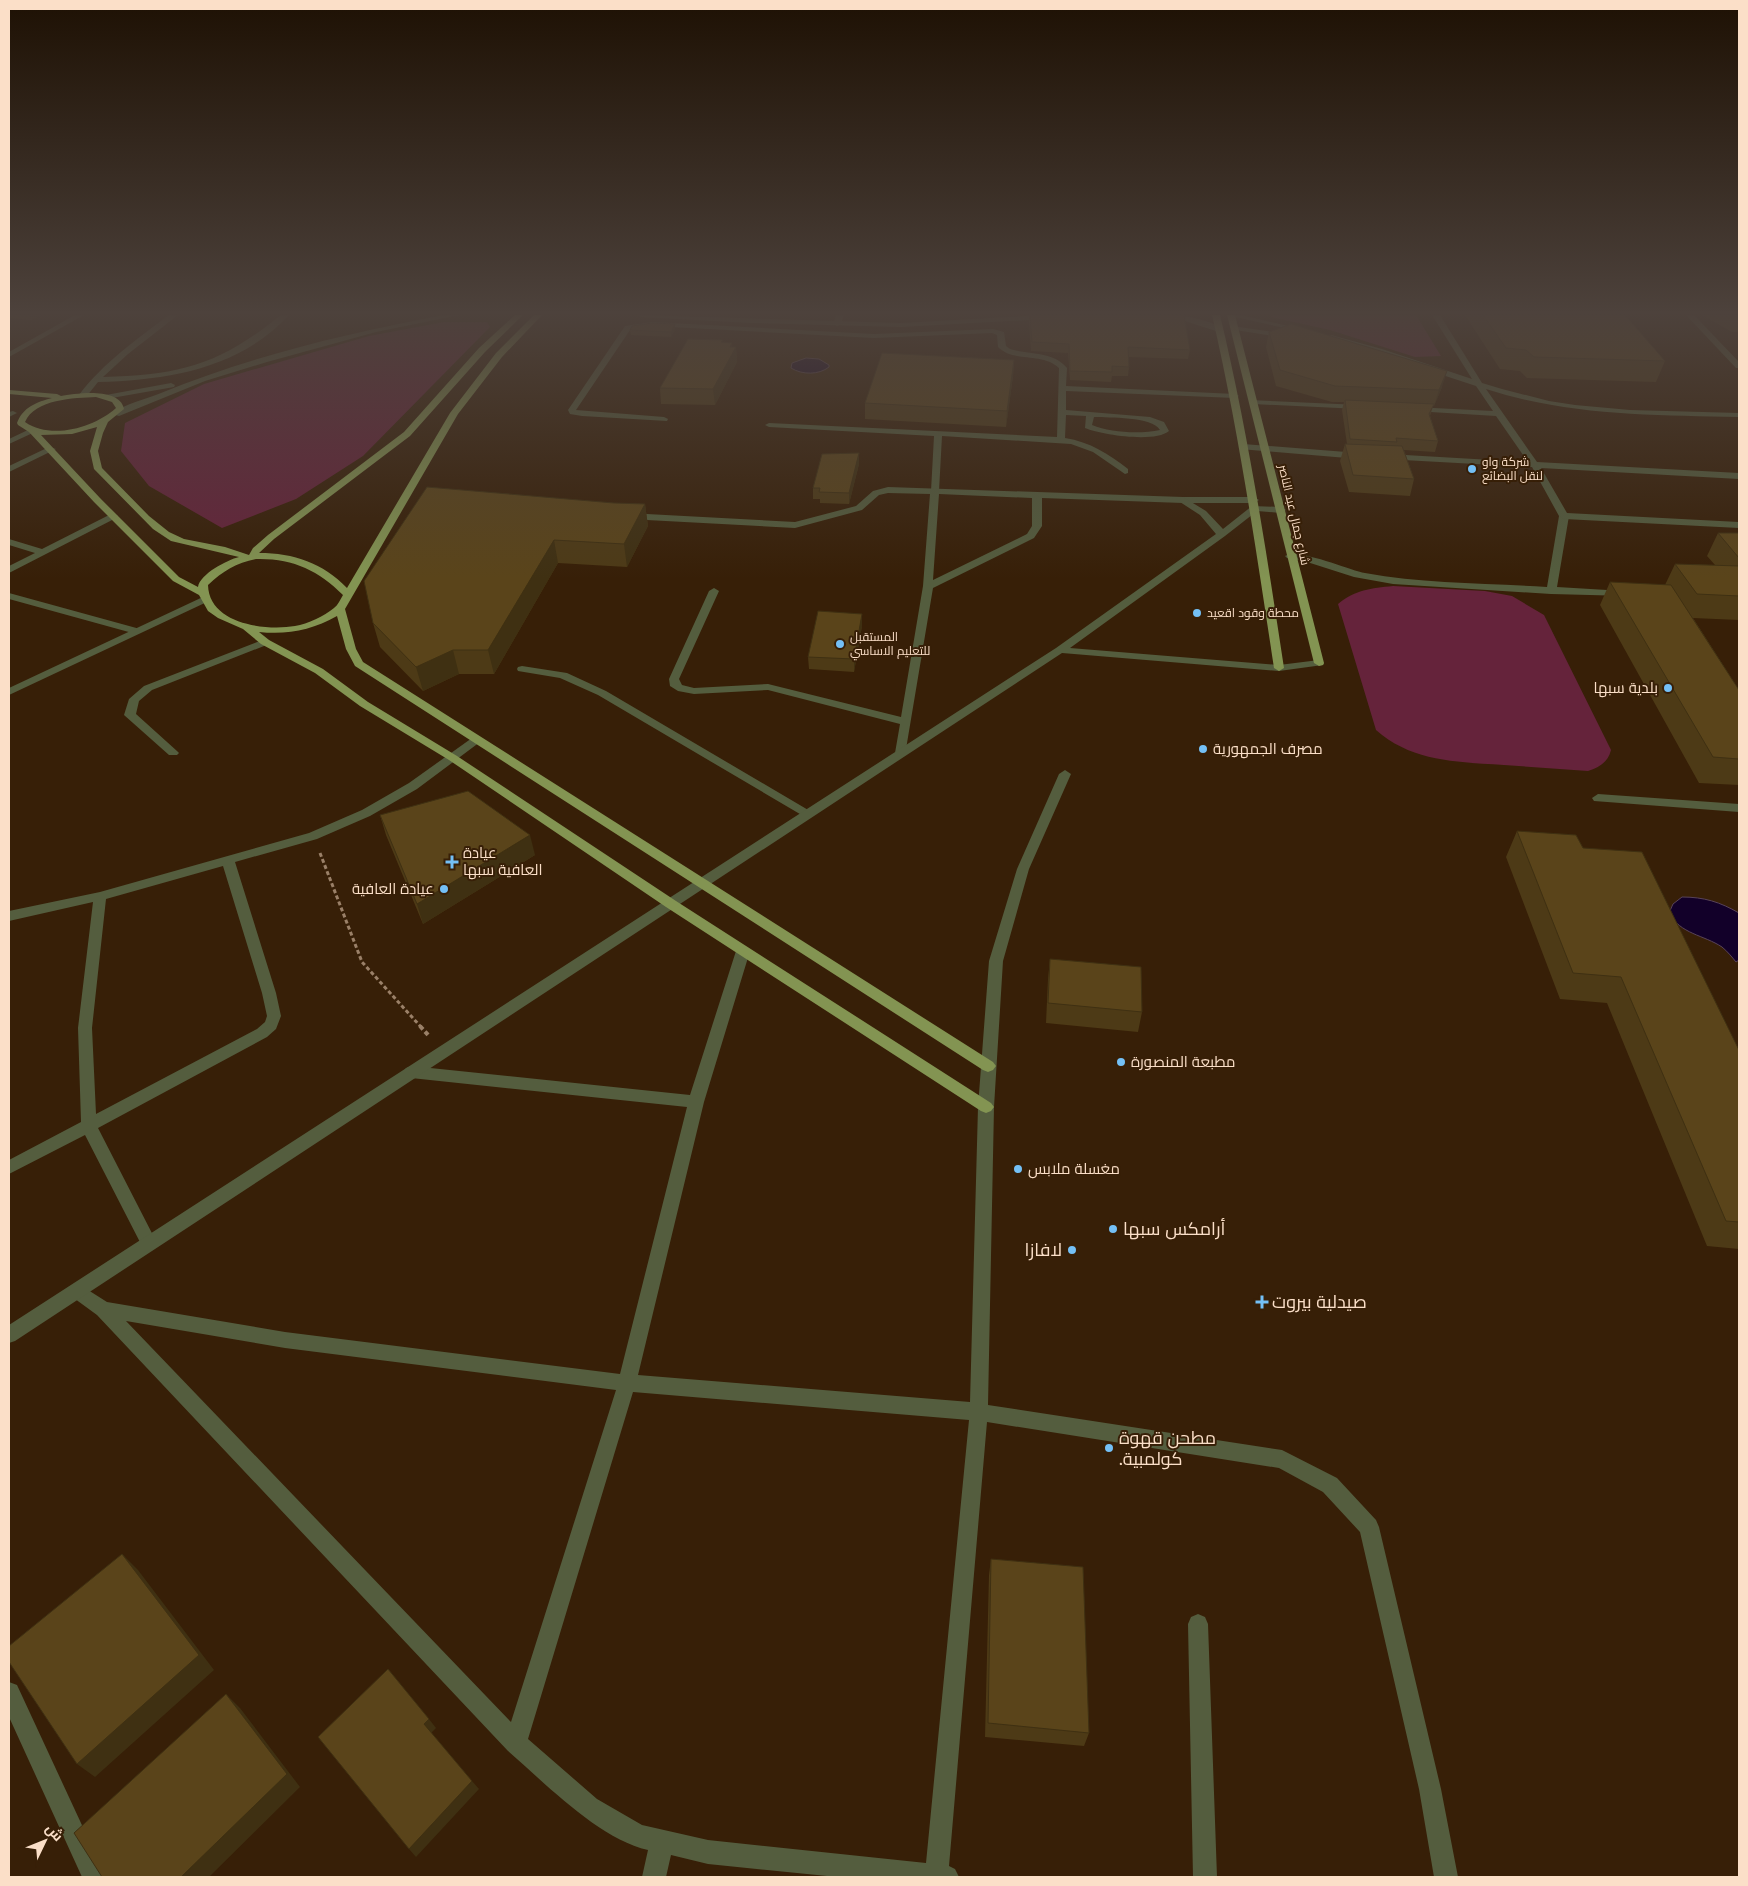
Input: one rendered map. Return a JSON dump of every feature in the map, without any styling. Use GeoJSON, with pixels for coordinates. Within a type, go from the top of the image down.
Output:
{"type":"FeatureCollection","features":[{"type":"Feature","properties":{"kind":"main road"},"geometry":{"type":"LineString","coordinates":[[47,403],[26,412],[21,418],[21,423],[25,428],[33,431],[68,432],[104,421],[116,414],[120,409],[117,403]]}},
{"type":"Feature","properties":{"kind":"main road"},"geometry":{"type":"LineString","coordinates":[[251,557],[271,537],[407,434],[435,403]]}},
{"type":"Feature","properties":{"kind":"main road"},"geometry":{"type":"LineString","coordinates":[[33,431],[113,516],[176,579],[204,597],[214,610],[228,620],[248,627],[270,631],[296,629],[322,621],[340,609],[346,602],[348,594],[454,413],[462,403]]}},
{"type":"Feature","properties":{"kind":"main road"},"geometry":{"type":"LineString","coordinates":[[1236,403],[1254,504],[1279,668]]}},
{"type":"Feature","properties":{"kind":"main road","name":"شارع جمال عبد الناصر"},"geometry":{"type":"LineString","coordinates":[[1253,403],[1318,663]]}},
{"type":"Feature","properties":{"kind":"main road"},"geometry":{"type":"LineString","coordinates":[[10,413],[21,418]]}},
{"type":"Feature","properties":{"kind":"main road"},"geometry":{"type":"LineString","coordinates":[[104,421],[94,447],[94,460],[98,468],[158,528],[174,539],[214,549],[242,553],[251,557]]}},
{"type":"Feature","properties":{"kind":"main road"},"geometry":{"type":"LineString","coordinates":[[204,597],[203,584],[212,574],[228,564],[251,557],[292,558],[307,563],[338,582],[348,594]]}},
{"type":"Feature","properties":{"kind":"main road"},"geometry":{"type":"LineString","coordinates":[[340,609],[351,649],[359,664],[988,1066]]}},
{"type":"Feature","properties":{"kind":"main road"},"geometry":{"type":"LineString","coordinates":[[248,627],[265,642],[319,671],[364,704],[453,758],[671,904],[986,1107]]}},
{"type":"Feature","properties":{"kind":"street"},"geometry":{"type":"LineString","coordinates":[[116,414],[143,403]]}},
{"type":"Feature","properties":{"kind":"street"},"geometry":{"type":"LineString","coordinates":[[577,403],[572,412],[664,419]]}},
{"type":"Feature","properties":{"kind":"street"},"geometry":{"type":"LineString","coordinates":[[1061,440],[1062,403]]}},
{"type":"Feature","properties":{"kind":"street"},"geometry":{"type":"LineString","coordinates":[[1273,403],[1372,408]]}},
{"type":"Feature","properties":{"kind":"street"},"geometry":{"type":"LineString","coordinates":[[1492,403],[1534,464],[1564,516],[1551,591]]}},
{"type":"Feature","properties":{"kind":"street"},"geometry":{"type":"LineString","coordinates":[[1513,403],[1555,413],[1720,424]]}},
{"type":"Feature","properties":{"kind":"street"},"geometry":{"type":"LineString","coordinates":[[1552,403],[1580,408],[1739,415]]}},
{"type":"Feature","properties":{"kind":"street"},"geometry":{"type":"LineString","coordinates":[[1402,409],[1501,414]]}},
{"type":"Feature","properties":{"kind":"street"},"geometry":{"type":"LineString","coordinates":[[1062,412],[1090,414],[1150,419],[1161,424],[1165,431],[1154,434],[1093,429],[1088,426],[1090,414]]}},
{"type":"Feature","properties":{"kind":"street"},"geometry":{"type":"LineString","coordinates":[[770,424],[1061,440],[1082,444],[1100,451],[1125,471]]}},
{"type":"Feature","properties":{"kind":"street"},"geometry":{"type":"LineString","coordinates":[[9,442],[33,431]]}},
{"type":"Feature","properties":{"kind":"street"},"geometry":{"type":"LineString","coordinates":[[901,753],[928,586],[938,434]]}},
{"type":"Feature","properties":{"kind":"street"},"geometry":{"type":"LineString","coordinates":[[9,469],[52,449]]}},
{"type":"Feature","properties":{"kind":"street"},"geometry":{"type":"LineString","coordinates":[[1244,451],[1298,456],[1323,454],[1371,457]]}},
{"type":"Feature","properties":{"kind":"street"},"geometry":{"type":"LineString","coordinates":[[1380,457],[1739,476]]}},
{"type":"Feature","properties":{"kind":"street"},"geometry":{"type":"LineString","coordinates":[[614,515],[787,526],[859,508],[876,493],[882,491],[935,491],[1182,500],[1254,504],[1281,510]]}},
{"type":"Feature","properties":{"kind":"street"},"geometry":{"type":"LineString","coordinates":[[928,586],[1031,536],[1037,526],[1036,495]]}},
{"type":"Feature","properties":{"kind":"street"},"geometry":{"type":"LineString","coordinates":[[1182,500],[1203,513],[1222,534]]}},
{"type":"Feature","properties":{"kind":"street"},"geometry":{"type":"LineString","coordinates":[[9,1335],[1060,650],[1222,534],[1254,504]]}},
{"type":"Feature","properties":{"kind":"street"},"geometry":{"type":"LineString","coordinates":[[9,570],[113,516]]}},
{"type":"Feature","properties":{"kind":"street"},"geometry":{"type":"LineString","coordinates":[[1564,516],[1739,525]]}},
{"type":"Feature","properties":{"kind":"street"},"geometry":{"type":"LineString","coordinates":[[9,542],[43,552]]}},
{"type":"Feature","properties":{"kind":"street"},"geometry":{"type":"LineString","coordinates":[[1290,556],[1305,558],[1354,574],[1393,581],[1627,594]]}},
{"type":"Feature","properties":{"kind":"street"},"geometry":{"type":"LineString","coordinates":[[714,591],[674,679],[674,684],[678,688],[694,691],[768,687],[906,722]]}},
{"type":"Feature","properties":{"kind":"street"},"geometry":{"type":"LineString","coordinates":[[9,596],[136,631]]}},
{"type":"Feature","properties":{"kind":"street"},"geometry":{"type":"LineString","coordinates":[[9,692],[204,597]]}},
{"type":"Feature","properties":{"kind":"street"},"geometry":{"type":"LineString","coordinates":[[173,753],[130,715],[130,704],[135,696],[148,688],[265,642]]}},
{"type":"Feature","properties":{"kind":"street"},"geometry":{"type":"LineString","coordinates":[[1060,650],[1279,668],[1318,663]]}},
{"type":"Feature","properties":{"kind":"street"},"geometry":{"type":"LineString","coordinates":[[522,668],[562,675],[602,693],[734,772],[809,814]]}},
{"type":"Feature","properties":{"kind":"street"},"geometry":{"type":"LineString","coordinates":[[9,916],[100,896],[313,836],[366,813],[413,786],[476,740]]}},
{"type":"Feature","properties":{"kind":"street"},"geometry":{"type":"LineString","coordinates":[[77,1290],[103,1309],[516,1743],[589,1807],[638,1836],[708,1852],[939,1877],[979,1412],[986,1107],[996,961],[1022,869],[1065,774]]}},
{"type":"Feature","properties":{"kind":"street"},"geometry":{"type":"LineString","coordinates":[[1598,798],[1739,808]]}},
{"type":"Feature","properties":{"kind":"street"},"geometry":{"type":"LineString","coordinates":[[9,1168],[262,1033],[271,1025],[274,1016],[270,993],[228,861]]}},
{"type":"Feature","properties":{"kind":"street"},"geometry":{"type":"LineString","coordinates":[[100,896],[85,1028],[89,1126],[149,1244]]}},
{"type":"Feature","properties":{"kind":"street"},"geometry":{"type":"LineString","coordinates":[[516,1743],[628,1383],[696,1102],[743,951]]}},
{"type":"Feature","properties":{"kind":"street"},"geometry":{"type":"LineString","coordinates":[[411,1072],[696,1102]]}},
{"type":"Feature","properties":{"kind":"street"},"geometry":{"type":"LineString","coordinates":[[103,1309],[285,1340],[628,1383],[979,1412],[1282,1459],[1330,1485],[1369,1527],[1430,1789],[1446,1877]]}},
{"type":"Feature","properties":{"kind":"street"},"geometry":{"type":"LineString","coordinates":[[1198,1624],[1205,1877]]}},
{"type":"Feature","properties":{"kind":"street"},"geometry":{"type":"LineString","coordinates":[[9,1693],[94,1877]]}},
{"type":"Feature","properties":{"kind":"street"},"geometry":{"type":"LineString","coordinates":[[654,1877],[662,1841]]}},
{"type":"Feature","properties":{"kind":"path"},"geometry":{"type":"LineString","coordinates":[[313,836],[362,962],[444,1052]]}},
{"type":"Feature","properties":{"kind":"shaded area"},"geometry":{"type":"Polygon","coordinates":[[[165,403],[415,403],[363,456],[296,499],[222,528],[149,486],[121,451],[125,423],[165,403]]]}},
{"type":"Feature","properties":{"kind":"shaded area"},"geometry":{"type":"Polygon","coordinates":[[[1393,586],[1485,591],[1512,596],[1544,615],[1611,750],[1606,761],[1588,771],[1453,761],[1405,749],[1390,741],[1376,730],[1338,604],[1344,599],[1364,590],[1393,586]]]}},
{"type":"Feature","properties":{"kind":"shaded area"},"geometry":{"type":"Polygon","coordinates":[[[1682,897],[1712,901],[1739,913],[1739,960],[1736,962],[1722,947],[1686,930],[1674,920],[1669,913],[1673,904],[1682,897]]]}},
{"type":"Feature","properties":{"kind":"building"},"geometry":{"type":"Polygon","coordinates":[[[865,403],[1008,403],[1007,411],[865,403]]]}},
{"type":"Feature","properties":{"kind":"building"},"geometry":{"type":"Polygon","coordinates":[[[1345,403],[1434,404],[1429,414],[1438,441],[1396,438],[1397,442],[1350,439],[1345,403]]]}},
{"type":"Feature","properties":{"kind":"building"},"geometry":{"type":"Polygon","coordinates":[[[1345,444],[1402,446],[1414,479],[1353,475],[1345,444]]]}},
{"type":"Feature","properties":{"kind":"building"},"geometry":{"type":"Polygon","coordinates":[[[859,453],[849,493],[819,492],[820,488],[813,488],[822,454],[859,453]]]}},
{"type":"Feature","properties":{"kind":"building"},"geometry":{"type":"Polygon","coordinates":[[[427,487],[645,504],[624,544],[554,540],[488,650],[453,650],[416,667],[373,623],[364,581],[427,487]]]}},
{"type":"Feature","properties":{"kind":"building"},"geometry":{"type":"Polygon","coordinates":[[[1718,533],[1739,533],[1739,558],[1718,533]]]}},
{"type":"Feature","properties":{"kind":"building"},"geometry":{"type":"Polygon","coordinates":[[[1675,564],[1739,566],[1739,596],[1697,594],[1675,564]]]}},
{"type":"Feature","properties":{"kind":"building"},"geometry":{"type":"Polygon","coordinates":[[[1610,582],[1671,585],[1739,690],[1739,759],[1713,757],[1610,582]]]}},
{"type":"Feature","properties":{"kind":"building"},"geometry":{"type":"Polygon","coordinates":[[[818,611],[862,614],[854,659],[808,657],[818,611]]]}},
{"type":"Feature","properties":{"kind":"building","name":"عيادة العافية"},"geometry":{"type":"Polygon","coordinates":[[[468,791],[530,835],[417,904],[380,815],[468,791]]]}},
{"type":"Feature","properties":{"kind":"building"},"geometry":{"type":"Polygon","coordinates":[[[1517,831],[1576,835],[1583,848],[1642,852],[1739,1050],[1739,1222],[1726,1221],[1621,977],[1573,973],[1517,831]]]}},
{"type":"Feature","properties":{"kind":"building"},"geometry":{"type":"Polygon","coordinates":[[[1050,959],[1141,967],[1142,1012],[1048,1003],[1050,959]]]}},
{"type":"Feature","properties":{"kind":"building"},"geometry":{"type":"Polygon","coordinates":[[[122,1554],[199,1655],[77,1764],[9,1662],[9,1646],[122,1554]]]}},
{"type":"Feature","properties":{"kind":"building"},"geometry":{"type":"Polygon","coordinates":[[[991,1559],[1083,1567],[1089,1733],[988,1723],[991,1559]]]}},
{"type":"Feature","properties":{"kind":"building"},"geometry":{"type":"Polygon","coordinates":[[[388,1669],[429,1719],[424,1724],[472,1781],[409,1849],[318,1737],[388,1669]]]}},
{"type":"Feature","properties":{"kind":"building"},"geometry":{"type":"Polygon","coordinates":[[[226,1694],[287,1774],[181,1877],[102,1877],[74,1833],[226,1694]]]}},
{"type":"Feature","properties":{"kind":"place","name":"شركة واو لنقل البضائع"},"geometry":{"type":"Point","coordinates":[1472,469]}},
{"type":"Feature","properties":{"kind":"place","name":"محطة وقود اقعيد"},"geometry":{"type":"Point","coordinates":[1197,613]}},
{"type":"Feature","properties":{"kind":"place","name":"المستقبل للتعليم الاساسي"},"geometry":{"type":"Point","coordinates":[840,644]}},
{"type":"Feature","properties":{"kind":"place","name":"بلدية سبها"},"geometry":{"type":"Point","coordinates":[1668,688]}},
{"type":"Feature","properties":{"kind":"place","name":"مصرف الجمهورية"},"geometry":{"type":"Point","coordinates":[1203,749]}},
{"type":"Feature","properties":{"kind":"place","name":"عيادة العافية سبها"},"geometry":{"type":"Point","coordinates":[452,862]}},
{"type":"Feature","properties":{"kind":"place","name":"عيادة العافية"},"geometry":{"type":"Point","coordinates":[444,889]}},
{"type":"Feature","properties":{"kind":"place","name":"مطبعة المنصورة"},"geometry":{"type":"Point","coordinates":[1121,1062]}},
{"type":"Feature","properties":{"kind":"place","name":"مغسلة ملابس"},"geometry":{"type":"Point","coordinates":[1018,1169]}},
{"type":"Feature","properties":{"kind":"place","name":"أرامكس سبها"},"geometry":{"type":"Point","coordinates":[1113,1229]}},
{"type":"Feature","properties":{"kind":"place","name":"لافازا"},"geometry":{"type":"Point","coordinates":[1072,1250]}},
{"type":"Feature","properties":{"kind":"place","name":"صيدلية بيروت"},"geometry":{"type":"Point","coordinates":[1262,1302]}},
{"type":"Feature","properties":{"kind":"place","name":"مطحن قهوة .كولمبية"},"geometry":{"type":"Point","coordinates":[1109,1448]}}]}
